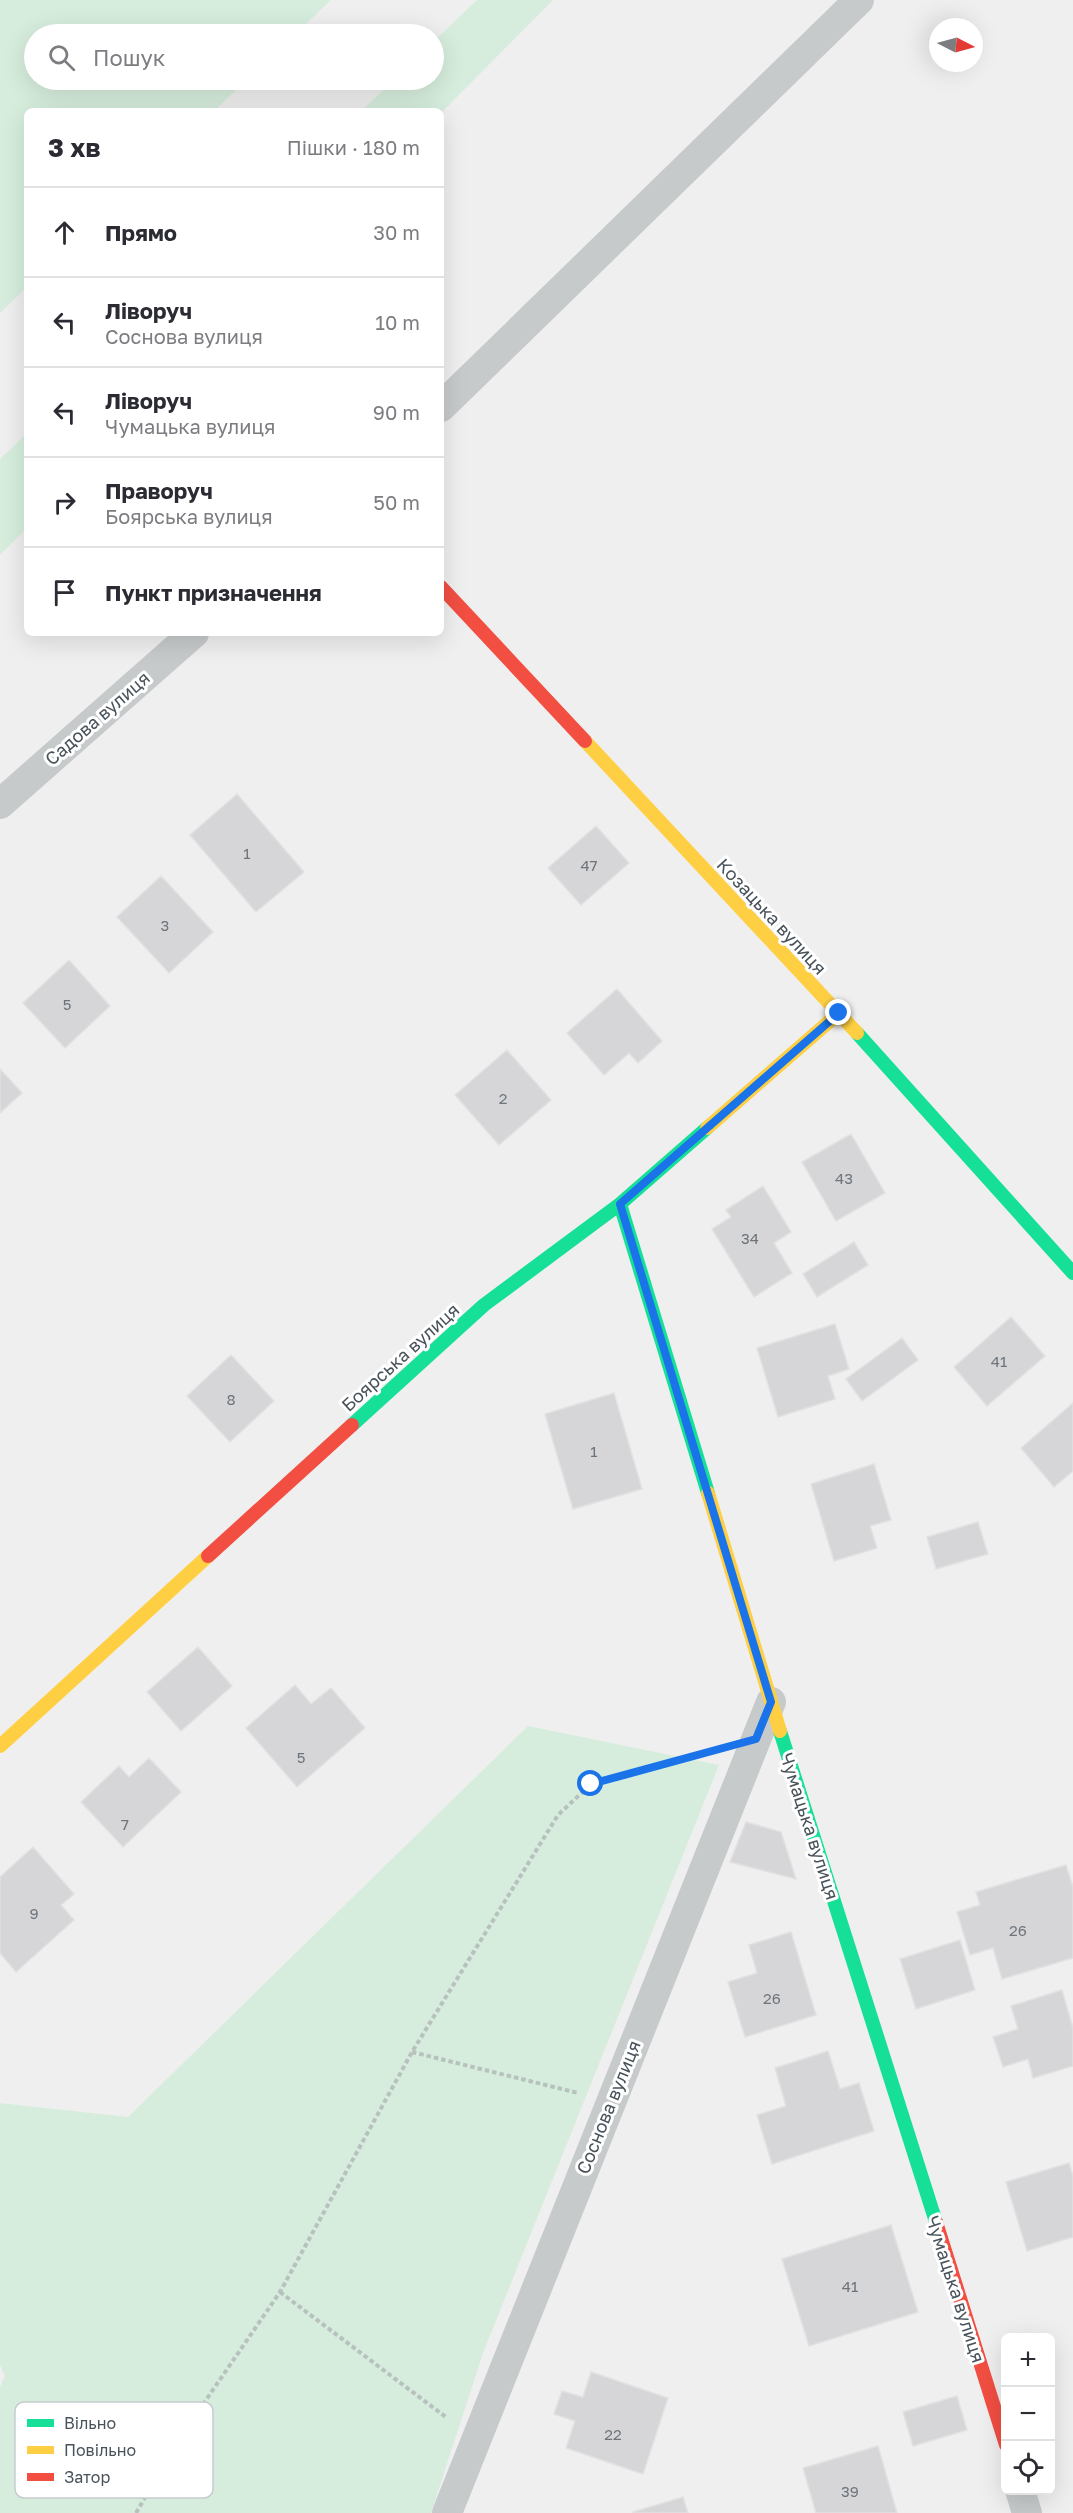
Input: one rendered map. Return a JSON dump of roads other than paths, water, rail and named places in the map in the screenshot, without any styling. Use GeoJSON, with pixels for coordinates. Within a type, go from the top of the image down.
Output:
{"type":"FeatureCollection","features":[{"type":"Feature","properties":{"kind":"street"},"geometry":{"type":"LineString","coordinates":[[444,404],[859,0]]}},
{"type":"Feature","properties":{"kind":"street","name":"Козацька вулиця"},"geometry":{"type":"LineString","coordinates":[[444,590],[839,1013],[1073,1273]]}},
{"type":"Feature","properties":{"kind":"street","name":"Садова вулиця"},"geometry":{"type":"LineString","coordinates":[[0,804],[191,636]]}},
{"type":"Feature","properties":{"kind":"street","name":"Боярська вулиця"},"geometry":{"type":"LineString","coordinates":[[0,1746],[484,1305],[620,1204],[839,1013]]}},
{"type":"Feature","properties":{"kind":"street","name":"Чумацька вулиця"},"geometry":{"type":"LineString","coordinates":[[620,1204],[771,1702],[1004,2441]]}},
{"type":"Feature","properties":{"kind":"street","name":"Соснова вулиця"},"geometry":{"type":"LineString","coordinates":[[447,2513],[771,1702]]}},
{"type":"Feature","properties":{"kind":"street"},"geometry":{"type":"LineString","coordinates":[[1022,2495],[1027,2513]]}}]}
